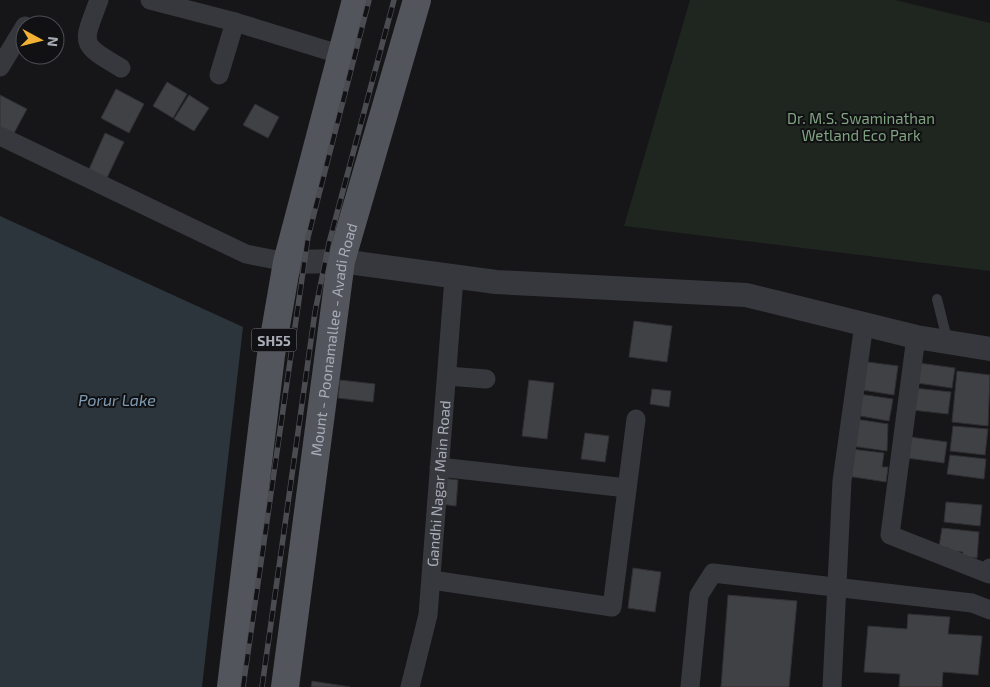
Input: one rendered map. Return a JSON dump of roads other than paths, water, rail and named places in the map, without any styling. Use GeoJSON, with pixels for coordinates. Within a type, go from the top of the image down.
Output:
{"type":"FeatureCollection","features":[{"type":"Feature","properties":{"kind":"main road","name":"SH55"},"geometry":{"type":"LineString","coordinates":[[231,687],[271,356],[286,262],[356,0]]}},
{"type":"Feature","properties":{"kind":"main road","name":"Mount - Poonamallee - Avadi Road"},"geometry":{"type":"LineString","coordinates":[[285,687],[341,261],[417,0]]}},
{"type":"Feature","properties":{"kind":"street"},"geometry":{"type":"LineString","coordinates":[[99,0],[86,34],[87,44],[92,50],[121,68]]}},
{"type":"Feature","properties":{"kind":"street"},"geometry":{"type":"LineString","coordinates":[[150,0],[235,22],[342,55]]}},
{"type":"Feature","properties":{"kind":"street"},"geometry":{"type":"LineString","coordinates":[[219,75],[235,22]]}},
{"type":"Feature","properties":{"kind":"street"},"geometry":{"type":"LineString","coordinates":[[0,67],[15,42]]}},
{"type":"Feature","properties":{"kind":"street"},"geometry":{"type":"LineString","coordinates":[[0,136],[246,254],[286,262],[341,261],[454,278],[496,282],[746,295],[916,337],[948,344],[990,349]]}},
{"type":"Feature","properties":{"kind":"street","name":"Gandhi Nagar Main Road"},"geometry":{"type":"LineString","coordinates":[[410,687],[428,615],[432,580],[454,278]]}},
{"type":"Feature","properties":{"kind":"street"},"geometry":{"type":"LineString","coordinates":[[832,687],[842,481],[864,324]]}},
{"type":"Feature","properties":{"kind":"street"},"geometry":{"type":"LineString","coordinates":[[916,337],[890,535],[989,574],[990,568]]}},
{"type":"Feature","properties":{"kind":"street"},"geometry":{"type":"LineString","coordinates":[[447,376],[486,379]]}},
{"type":"Feature","properties":{"kind":"street"},"geometry":{"type":"LineString","coordinates":[[432,580],[612,607],[636,418]]}},
{"type":"Feature","properties":{"kind":"street"},"geometry":{"type":"LineString","coordinates":[[439,468],[627,488]]}},
{"type":"Feature","properties":{"kind":"street"},"geometry":{"type":"LineString","coordinates":[[690,687],[699,595],[714,573],[972,603],[990,610]]}},
{"type":"Feature","properties":{"kind":"lane"},"geometry":{"type":"LineString","coordinates":[[937,299],[948,344]]}},
{"type":"Feature","properties":{"kind":"water","name":"Porur Lake"},"geometry":{"type":"Polygon","coordinates":[[[0,216],[243,327],[202,687],[0,687],[0,216]]]}},
{"type":"Feature","properties":{"kind":"railway"},"geometry":{"type":"LineString","coordinates":[[243,687],[308,237],[369,0]]}},
{"type":"Feature","properties":{"kind":"railway"},"geometry":{"type":"LineString","coordinates":[[262,687],[315,312],[329,243],[394,0]]}},
{"type":"Feature","properties":{"kind":"park label","name":"Dr. M.S. Swaminathan Wetland Eco Park"},"geometry":{"type":"Point","coordinates":[861,126]}}]}
